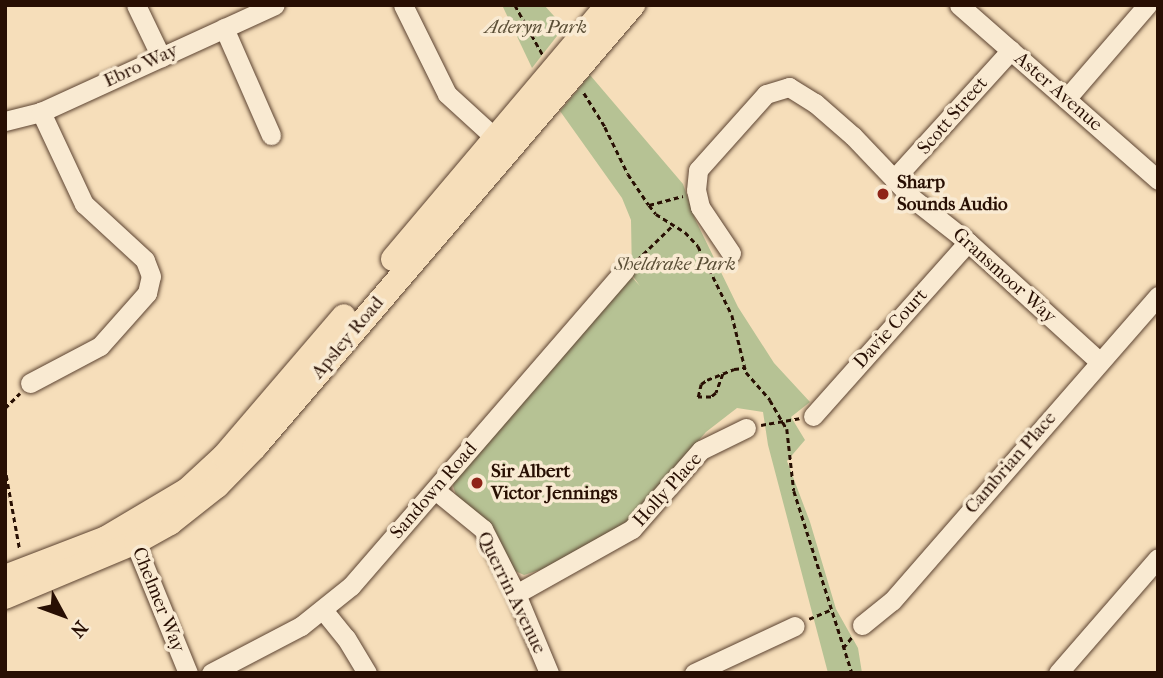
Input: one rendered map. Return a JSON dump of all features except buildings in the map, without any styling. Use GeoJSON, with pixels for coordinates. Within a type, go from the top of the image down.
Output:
{"type":"FeatureCollection","features":[{"type":"Feature","properties":{"kind":"main road","name":"Apsley Road"},"geometry":{"type":"LineString","coordinates":[[502,145],[608,5]]}},
{"type":"Feature","properties":{"kind":"main road","name":"Apsley Road"},"geometry":{"type":"LineString","coordinates":[[5,597],[132,535],[224,456],[502,145],[633,5]]}},
{"type":"Feature","properties":{"kind":"main road","name":"Apsley Road"},"geometry":{"type":"LineString","coordinates":[[5,577],[132,535]]}},
{"type":"Feature","properties":{"kind":"street"},"geometry":{"type":"LineString","coordinates":[[136,5],[161,57]]}},
{"type":"Feature","properties":{"kind":"street","name":"Ebro Way"},"geometry":{"type":"LineString","coordinates":[[5,121],[41,112],[275,5]]}},
{"type":"Feature","properties":{"kind":"street"},"geometry":{"type":"LineString","coordinates":[[403,5],[447,94],[502,145]]}},
{"type":"Feature","properties":{"kind":"street","name":"Aster Avenue"},"geometry":{"type":"LineString","coordinates":[[959,5],[1158,180]]}},
{"type":"Feature","properties":{"kind":"street"},"geometry":{"type":"LineString","coordinates":[[1066,99],[1147,5]]}},
{"type":"Feature","properties":{"kind":"street"},"geometry":{"type":"LineString","coordinates":[[224,28],[271,135]]}},
{"type":"Feature","properties":{"kind":"street","name":"Scott Street"},"geometry":{"type":"LineString","coordinates":[[894,179],[1011,50]]}},
{"type":"Feature","properties":{"kind":"street","name":"Gransmoor Way"},"geometry":{"type":"LineString","coordinates":[[696,190],[698,170],[766,94],[789,87],[815,103],[853,136],[912,198],[968,242],[1099,361]]}},
{"type":"Feature","properties":{"kind":"street"},"geometry":{"type":"LineString","coordinates":[[30,383],[100,346],[147,293],[151,276],[145,260],[84,204],[41,112]]}},
{"type":"Feature","properties":{"kind":"street"},"geometry":{"type":"LineString","coordinates":[[696,190],[700,207],[731,253]]}},
{"type":"Feature","properties":{"kind":"street","name":"Davie Court"},"geometry":{"type":"LineString","coordinates":[[813,416],[968,242]]}},
{"type":"Feature","properties":{"kind":"street","name":"Sandown Road"},"geometry":{"type":"LineString","coordinates":[[211,673],[268,646],[323,610],[351,586],[625,270]]}},
{"type":"Feature","properties":{"kind":"street","name":"Cambrian Place"},"geometry":{"type":"LineString","coordinates":[[862,625],[892,601],[1158,296]]}},
{"type":"Feature","properties":{"kind":"street","name":"Holly Place"},"geometry":{"type":"LineString","coordinates":[[516,594],[632,529],[701,450],[747,428]]}},
{"type":"Feature","properties":{"kind":"street","name":"Querrin Avenue"},"geometry":{"type":"LineString","coordinates":[[435,490],[483,529],[516,594],[549,673]]}},
{"type":"Feature","properties":{"kind":"street","name":"Chelmer Way"},"geometry":{"type":"LineString","coordinates":[[132,535],[188,673]]}},
{"type":"Feature","properties":{"kind":"street"},"geometry":{"type":"LineString","coordinates":[[1058,673],[1158,558]]}},
{"type":"Feature","properties":{"kind":"street"},"geometry":{"type":"LineString","coordinates":[[323,610],[346,638],[367,673]]}},
{"type":"Feature","properties":{"kind":"street"},"geometry":{"type":"LineString","coordinates":[[694,673],[795,626]]}},
{"type":"Feature","properties":{"kind":"path"},"geometry":{"type":"LineString","coordinates":[[515,5],[545,58]]}},
{"type":"Feature","properties":{"kind":"path"},"geometry":{"type":"LineString","coordinates":[[583,92],[606,127],[628,174],[649,205],[672,226],[685,232],[698,246],[732,315],[744,368],[770,400],[782,422],[791,449],[794,491],[852,673]]}},
{"type":"Feature","properties":{"kind":"path"},"geometry":{"type":"LineString","coordinates":[[649,205],[683,197],[696,190]]}},
{"type":"Feature","properties":{"kind":"path"},"geometry":{"type":"LineString","coordinates":[[625,270],[672,226]]}},
{"type":"Feature","properties":{"kind":"path"},"geometry":{"type":"LineString","coordinates":[[723,374],[716,393],[711,397],[698,397],[701,384],[723,374],[744,368]]}},
{"type":"Feature","properties":{"kind":"path"},"geometry":{"type":"LineString","coordinates":[[5,408],[30,383]]}},
{"type":"Feature","properties":{"kind":"path"},"geometry":{"type":"LineString","coordinates":[[747,428],[813,416]]}},
{"type":"Feature","properties":{"kind":"path"},"geometry":{"type":"LineString","coordinates":[[5,467],[20,554]]}},
{"type":"Feature","properties":{"kind":"path"},"geometry":{"type":"LineString","coordinates":[[795,626],[831,608]]}},
{"type":"Feature","properties":{"kind":"green space","name":"Aderyn Park"},"geometry":{"type":"Polygon","coordinates":[[[502,5],[544,5],[564,27],[532,68],[502,5]]]}},
{"type":"Feature","properties":{"kind":"green space","name":"Sheldrake Park"},"geometry":{"type":"Polygon","coordinates":[[[590,75],[683,184],[695,219],[738,307],[774,363],[810,402],[791,417],[805,440],[787,461],[810,522],[836,609],[858,648],[862,673],[828,673],[768,445],[763,412],[737,408],[706,432],[626,524],[549,567],[524,575],[513,570],[490,525],[457,498],[453,486],[456,473],[631,276],[640,286],[632,275],[631,220],[622,198],[560,111],[590,75]]]}},
{"type":"Feature","properties":{"kind":"place","name":"Sharp Sounds Audio"},"geometry":{"type":"Point","coordinates":[883,194]}},
{"type":"Feature","properties":{"kind":"place","name":"Sir Albert Victor Jennings"},"geometry":{"type":"Point","coordinates":[477,483]}}]}
